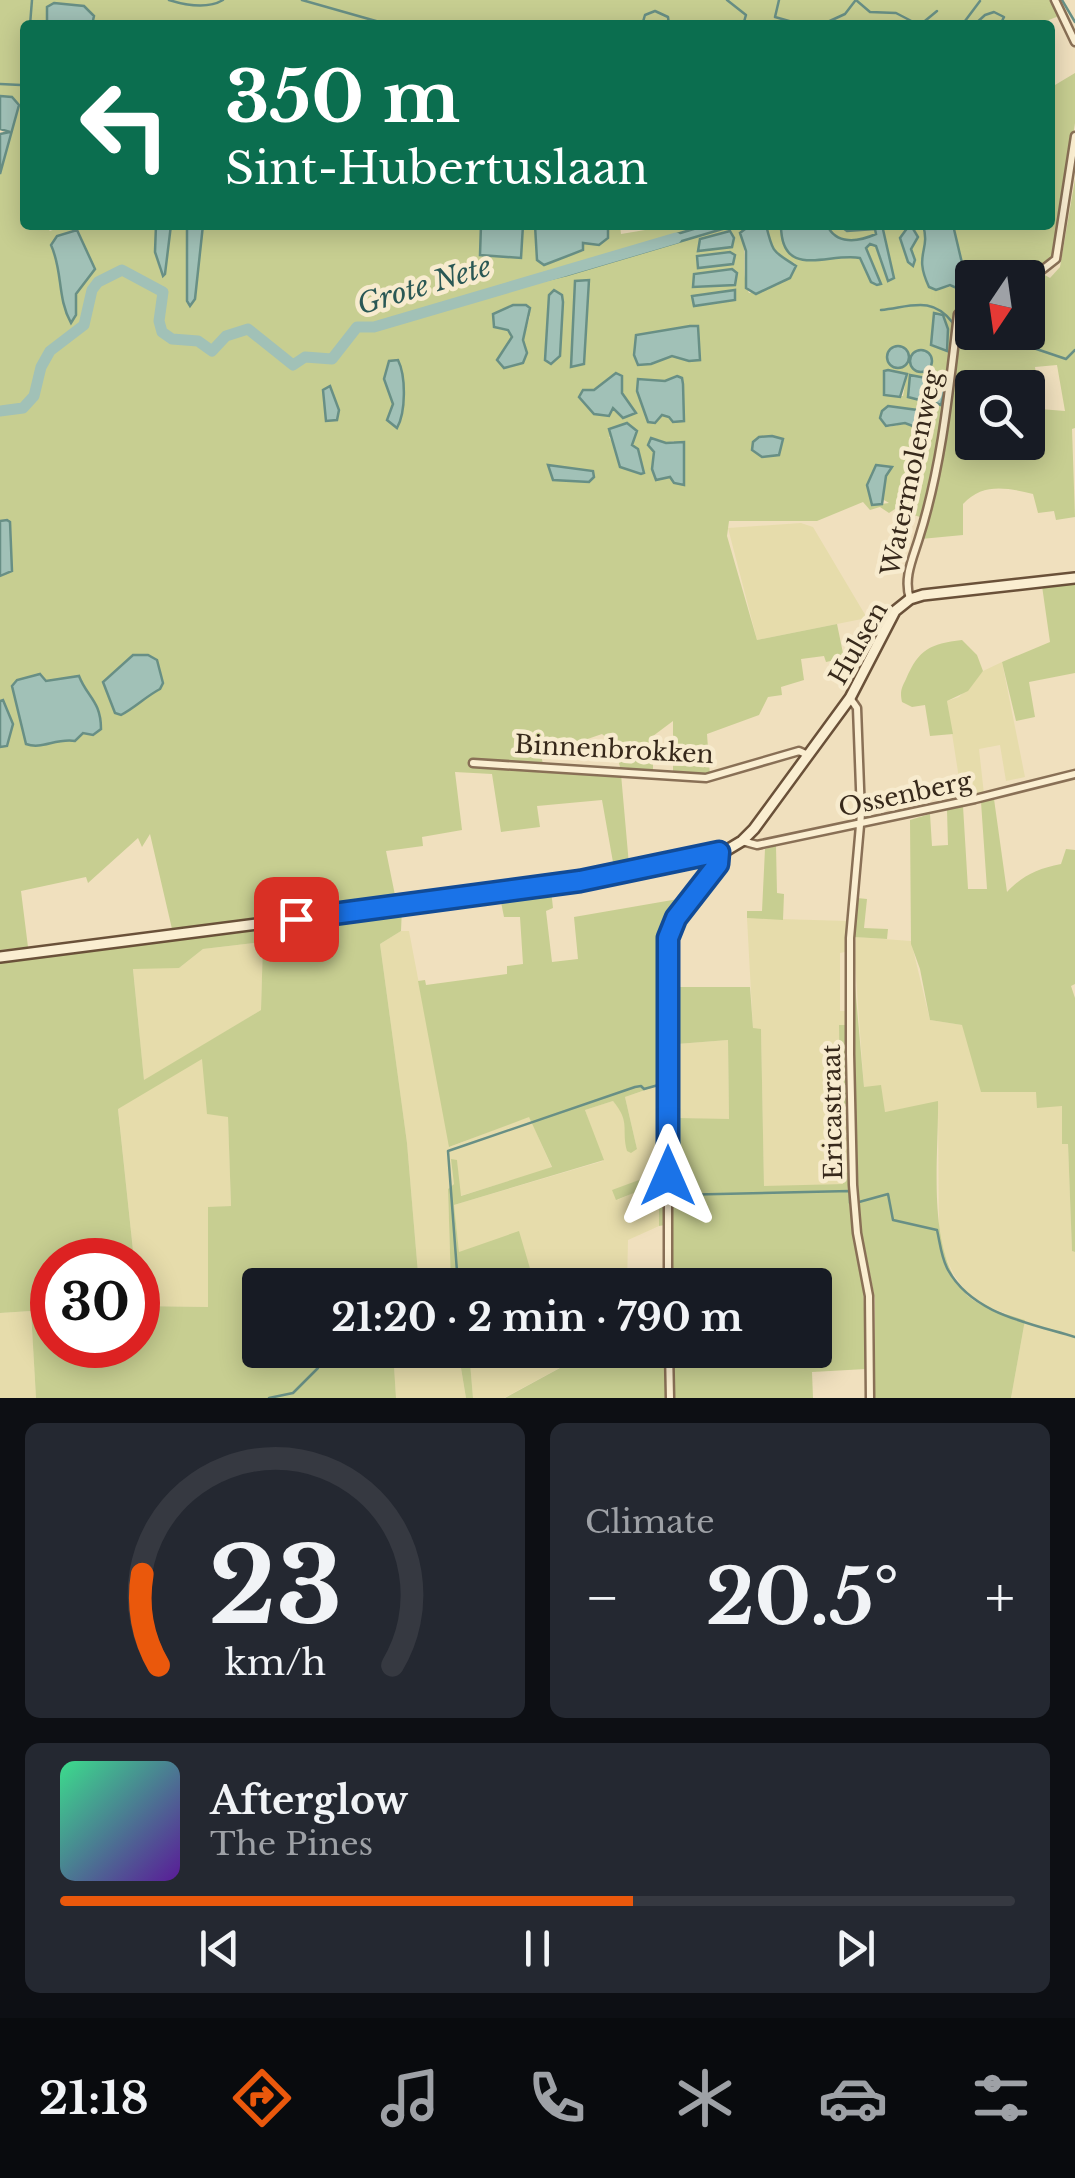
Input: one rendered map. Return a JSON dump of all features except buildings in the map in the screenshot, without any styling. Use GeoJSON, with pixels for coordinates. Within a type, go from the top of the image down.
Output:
{"type":"FeatureCollection","features":[{"type":"Feature","properties":{"kind":"street"},"geometry":{"type":"LineString","coordinates":[[1055,0],[1075,42]]}},
{"type":"Feature","properties":{"kind":"street"},"geometry":{"type":"LineString","coordinates":[[1045,268],[1056,259],[1075,136]]}},
{"type":"Feature","properties":{"kind":"street","name":"Watermolenweg"},"geometry":{"type":"LineString","coordinates":[[910,599],[908,574],[935,480],[955,341]]}},
{"type":"Feature","properties":{"kind":"street","name":"Hulsen"},"geometry":{"type":"LineString","coordinates":[[742,841],[850,698],[888,621],[910,599],[1075,578]]}},
{"type":"Feature","properties":{"kind":"street","name":"Ericastraat"},"geometry":{"type":"LineString","coordinates":[[850,698],[857,708],[860,824],[850,938],[854,1200],[869,1296],[870,1398]]}},
{"type":"Feature","properties":{"kind":"street","name":"Binnenbrokken"},"geometry":{"type":"LineString","coordinates":[[473,763],[706,778],[797,751],[808,755]]}},
{"type":"Feature","properties":{"kind":"street","name":"Ossenberg"},"geometry":{"type":"LineString","coordinates":[[742,841],[757,845],[1075,774]]}},
{"type":"Feature","properties":{"kind":"street"},"geometry":{"type":"LineString","coordinates":[[0,957],[529,889],[719,852],[742,841]]}},
{"type":"Feature","properties":{"kind":"street"},"geometry":{"type":"LineString","coordinates":[[668,1268],[668,938],[676,918],[718,864],[719,852]]}},
{"type":"Feature","properties":{"kind":"street"},"geometry":{"type":"LineString","coordinates":[[669,1368],[670,1398]]}},
{"type":"Feature","properties":{"kind":"shaded area"},"geometry":{"type":"Polygon","coordinates":[[[801,523],[813,527],[867,618],[757,640],[728,528],[801,523]]]}},
{"type":"Feature","properties":{"kind":"shaded area"},"geometry":{"type":"Polygon","coordinates":[[[1002,662],[1025,777],[1006,781],[1000,745],[979,749],[984,794],[962,798],[947,701],[959,697],[983,671],[1002,662]]]}},
{"type":"Feature","properties":{"kind":"shaded area"},"geometry":{"type":"Polygon","coordinates":[[[747,918],[848,921],[845,952],[840,953],[840,1011],[846,1011],[846,1025],[839,1026],[841,1104],[847,1104],[848,1172],[844,1173],[843,1184],[764,1187],[761,1029],[753,1029],[747,918]]]}},
{"type":"Feature","properties":{"kind":"shaded area"},"geometry":{"type":"Polygon","coordinates":[[[401,931],[409,931],[450,1147],[529,1116],[552,1168],[460,1196],[457,1160],[454,1184],[448,1189],[450,1268],[418,1268],[407,1143],[380,944],[401,931]]]}},
{"type":"Feature","properties":{"kind":"shaded area"},"geometry":{"type":"Polygon","coordinates":[[[856,937],[911,941],[930,1020],[962,1025],[1036,1092],[1063,1106],[1062,1143],[1068,1144],[1075,1252],[1075,1398],[1011,1398],[1025,1320],[987,1307],[969,1296],[939,1243],[938,1102],[885,1112],[864,1088],[856,937]]]}},
{"type":"Feature","properties":{"kind":"shaded area"},"geometry":{"type":"Polygon","coordinates":[[[263,942],[261,1010],[144,1081],[133,968],[179,968],[203,949],[263,942]]]}},
{"type":"Feature","properties":{"kind":"shaded area"},"geometry":{"type":"Polygon","coordinates":[[[728,1040],[729,1120],[678,1118],[677,1044],[728,1040]]]}},
{"type":"Feature","properties":{"kind":"shaded area"},"geometry":{"type":"Polygon","coordinates":[[[202,1058],[228,1116],[231,1206],[208,1208],[209,1307],[160,1306],[160,1238],[132,1238],[118,1108],[202,1058]]]}},
{"type":"Feature","properties":{"kind":"shaded area"},"geometry":{"type":"Polygon","coordinates":[[[658,1086],[658,1173],[617,1200],[659,1182],[659,1226],[628,1240],[627,1268],[499,1268],[459,1252],[454,1205],[603,1161],[585,1110],[613,1101],[622,1112],[627,1133],[637,1149],[625,1097],[658,1086]]]}},
{"type":"Feature","properties":{"kind":"shaded area"},"geometry":{"type":"Polygon","coordinates":[[[30,1311],[30,1368],[34,1368],[36,1398],[0,1398],[0,1313],[30,1311]]]}},
{"type":"Feature","properties":{"kind":"shaded area"},"geometry":{"type":"Polygon","coordinates":[[[394,1368],[461,1368],[466,1398],[396,1398],[394,1368]]]}},
{"type":"Feature","properties":{"kind":"shaded area"},"geometry":{"type":"Polygon","coordinates":[[[470,1368],[560,1368],[504,1398],[473,1398],[470,1368]]]}},
{"type":"Feature","properties":{"kind":"green space"},"geometry":{"type":"Polygon","coordinates":[[[0,0],[1052,0],[1059,16],[1049,20],[93,20],[94,16],[47,8],[47,20],[20,20],[20,230],[50,231],[53,230],[77,230],[156,230],[155,252],[160,271],[165,273],[170,230],[187,230],[187,301],[195,299],[202,230],[481,230],[481,255],[520,258],[523,230],[535,230],[537,259],[544,265],[583,251],[582,242],[608,238],[608,230],[621,230],[621,234],[690,230],[505,288],[567,275],[719,230],[751,230],[740,233],[749,293],[778,285],[795,263],[776,254],[768,234],[762,230],[784,230],[803,259],[860,258],[871,282],[880,283],[866,247],[870,243],[876,246],[888,281],[892,273],[883,230],[924,230],[924,276],[929,287],[955,285],[955,314],[940,441],[923,518],[895,509],[889,513],[880,507],[870,510],[863,502],[817,521],[729,521],[727,536],[757,640],[837,624],[844,658],[826,662],[824,656],[801,659],[804,680],[781,687],[782,695],[768,697],[759,715],[707,734],[710,776],[673,773],[673,721],[653,736],[653,771],[620,767],[614,744],[602,734],[541,755],[543,764],[516,762],[515,766],[621,774],[629,865],[614,868],[602,800],[537,806],[540,827],[501,832],[492,774],[455,772],[462,830],[422,837],[423,846],[386,851],[396,900],[172,929],[150,834],[142,847],[138,838],[88,883],[86,877],[21,891],[28,947],[0,950],[0,747],[7,746],[3,700],[0,701],[0,576],[12,571],[11,528],[7,520],[0,521],[0,174],[19,105],[12,97],[0,96],[0,0]],[[77,230],[57,236],[51,245],[59,270],[76,294],[94,266],[77,230]],[[530,316],[500,330],[508,330],[512,337],[497,360],[527,353],[523,340],[530,316]],[[668,331],[636,335],[651,364],[672,356],[700,359],[700,340],[668,331]],[[884,371],[884,395],[903,396],[907,374],[884,371]],[[616,374],[594,390],[583,390],[609,412],[613,408],[629,414],[635,412],[627,404],[616,374]],[[888,406],[880,418],[889,427],[906,423],[922,430],[929,413],[888,406]],[[636,431],[609,437],[630,471],[641,474],[644,473],[638,449],[632,445],[636,431]],[[658,439],[652,469],[657,480],[671,477],[674,483],[674,441],[658,439]],[[879,465],[874,476],[873,505],[889,503],[884,500],[885,476],[891,467],[879,465]],[[132,656],[103,682],[111,705],[132,709],[163,683],[157,660],[132,656]],[[40,674],[17,680],[12,686],[26,743],[75,741],[63,680],[46,681],[40,674]]]}},
{"type":"Feature","properties":{"kind":"green space"},"geometry":{"type":"Polygon","coordinates":[[[1075,73],[1075,123],[1055,250],[1045,265],[1045,260],[961,260],[954,230],[1055,230],[1055,85],[1075,73]]]}},
{"type":"Feature","properties":{"kind":"green space"},"geometry":{"type":"Polygon","coordinates":[[[1075,179],[1075,517],[1056,520],[1054,511],[1038,513],[1033,494],[987,490],[963,504],[963,535],[921,539],[947,425],[957,350],[1045,350],[1045,275],[1050,278],[1060,267],[1075,179]]]}},
{"type":"Feature","properties":{"kind":"green space"},"geometry":{"type":"Polygon","coordinates":[[[875,230],[876,234],[858,240],[828,231],[875,230]]]}},
{"type":"Feature","properties":{"kind":"green space"},"geometry":{"type":"Polygon","coordinates":[[[1075,582],[1075,673],[1029,682],[1035,717],[1016,721],[1002,662],[1050,642],[1042,586],[1075,582]]]}},
{"type":"Feature","properties":{"kind":"green space"},"geometry":{"type":"Polygon","coordinates":[[[962,640],[977,655],[983,671],[968,691],[947,701],[953,734],[930,736],[925,705],[912,707],[902,702],[902,688],[916,661],[927,650],[962,640]]]}},
{"type":"Feature","properties":{"kind":"green space"},"geometry":{"type":"Polygon","coordinates":[[[994,799],[1007,892],[1031,874],[1061,864],[1066,849],[1075,850],[1075,984],[1071,986],[1075,998],[1075,1252],[1068,1144],[1062,1144],[1062,1106],[1037,1108],[1036,1092],[981,1092],[962,1025],[930,1020],[911,944],[910,820],[930,814],[932,846],[948,845],[947,810],[963,806],[968,889],[987,889],[981,802],[994,799]]]}},
{"type":"Feature","properties":{"kind":"green space"},"geometry":{"type":"Polygon","coordinates":[[[776,846],[777,893],[784,894],[783,920],[747,918],[747,911],[762,911],[765,849],[776,846]]]}},
{"type":"Feature","properties":{"kind":"green space"},"geometry":{"type":"Polygon","coordinates":[[[551,890],[553,908],[546,911],[552,962],[578,959],[574,917],[684,898],[672,915],[664,944],[665,1225],[659,1226],[659,1183],[616,1200],[612,1190],[658,1173],[657,1086],[625,1097],[637,1149],[631,1153],[625,1143],[622,1115],[613,1101],[585,1110],[604,1160],[454,1205],[459,1252],[519,1231],[530,1268],[450,1268],[448,1189],[454,1184],[451,1159],[457,1160],[461,1196],[552,1167],[529,1117],[449,1147],[418,981],[425,980],[426,985],[507,974],[507,966],[523,964],[520,917],[504,917],[500,897],[551,890]]]}},
{"type":"Feature","properties":{"kind":"green space"},"geometry":{"type":"Polygon","coordinates":[[[857,898],[867,899],[864,928],[888,929],[887,939],[854,937],[857,898]]]}},
{"type":"Feature","properties":{"kind":"green space"},"geometry":{"type":"Polygon","coordinates":[[[402,908],[401,931],[380,944],[407,1143],[418,1268],[242,1268],[242,1368],[394,1368],[396,1398],[36,1398],[34,1368],[160,1368],[160,1306],[208,1307],[208,1207],[231,1206],[228,1117],[207,1114],[202,1059],[118,1109],[132,1238],[30,1238],[30,1311],[0,1313],[0,962],[402,908]],[[263,942],[203,949],[179,968],[133,969],[144,1080],[261,1010],[263,942]]]}},
{"type":"Feature","properties":{"kind":"green space"},"geometry":{"type":"Polygon","coordinates":[[[853,963],[864,1087],[881,1085],[885,1112],[938,1101],[937,1204],[945,1256],[954,1278],[974,1301],[1025,1320],[1011,1398],[875,1398],[875,1299],[865,1248],[858,1248],[866,1369],[812,1372],[813,1398],[673,1398],[673,1368],[832,1368],[832,1268],[673,1268],[670,987],[750,987],[753,1028],[761,1029],[764,1186],[843,1184],[844,1173],[857,1171],[853,963]],[[728,1040],[677,1044],[678,1118],[729,1119],[728,1040]]]}},
{"type":"Feature","properties":{"kind":"green space"},"geometry":{"type":"Polygon","coordinates":[[[839,1025],[846,1025],[847,1104],[840,1104],[839,1025]]]}},
{"type":"Feature","properties":{"kind":"green space"},"geometry":{"type":"Polygon","coordinates":[[[461,1368],[470,1368],[473,1398],[466,1398],[461,1368]]]}},
{"type":"Feature","properties":{"kind":"green space"},"geometry":{"type":"Polygon","coordinates":[[[560,1368],[666,1368],[666,1398],[505,1398],[560,1368]]]}},
{"type":"Feature","properties":{"kind":"water"},"geometry":{"type":"Polygon","coordinates":[[[54,3],[84,6],[93,20],[47,20],[47,7],[54,3]]]}},
{"type":"Feature","properties":{"kind":"water"},"geometry":{"type":"Polygon","coordinates":[[[0,96],[12,97],[19,105],[0,174],[0,134],[10,132],[0,129],[0,96]]]}},
{"type":"Feature","properties":{"kind":"water"},"geometry":{"type":"Polygon","coordinates":[[[77,230],[95,269],[76,294],[76,315],[71,323],[51,245],[57,236],[77,230]]]}},
{"type":"Feature","properties":{"kind":"water"},"geometry":{"type":"Polygon","coordinates":[[[156,230],[170,230],[163,276],[155,252],[156,230]]]}},
{"type":"Feature","properties":{"kind":"water"},"geometry":{"type":"Polygon","coordinates":[[[187,230],[202,230],[195,299],[190,306],[187,230]]]}},
{"type":"Feature","properties":{"kind":"water"},"geometry":{"type":"Polygon","coordinates":[[[481,230],[523,230],[521,258],[480,255],[481,230]]]}},
{"type":"Feature","properties":{"kind":"water"},"geometry":{"type":"Polygon","coordinates":[[[535,230],[608,230],[608,238],[599,245],[583,243],[583,250],[544,265],[537,260],[535,230]]]}},
{"type":"Feature","properties":{"kind":"water"},"geometry":{"type":"Polygon","coordinates":[[[719,230],[567,275],[475,297],[662,242],[677,234],[719,230]]]}},
{"type":"Feature","properties":{"kind":"water"},"geometry":{"type":"Polygon","coordinates":[[[767,230],[775,251],[796,266],[790,278],[756,294],[746,288],[746,251],[740,233],[767,230]]]}},
{"type":"Feature","properties":{"kind":"water"},"geometry":{"type":"Polygon","coordinates":[[[782,230],[830,230],[848,240],[883,230],[894,278],[888,281],[876,246],[870,244],[866,248],[881,284],[877,285],[871,282],[860,258],[798,258],[789,253],[782,230]]]}},
{"type":"Feature","properties":{"kind":"water"},"geometry":{"type":"Polygon","coordinates":[[[906,230],[914,230],[918,237],[911,249],[913,266],[908,262],[900,238],[906,230]]]}},
{"type":"Feature","properties":{"kind":"water"},"geometry":{"type":"Polygon","coordinates":[[[924,230],[954,230],[961,260],[955,260],[955,287],[929,287],[922,267],[924,230]]]}},
{"type":"Feature","properties":{"kind":"water"},"geometry":{"type":"Polygon","coordinates":[[[730,231],[734,238],[732,247],[698,251],[700,239],[730,231]]]}},
{"type":"Feature","properties":{"kind":"water"},"geometry":{"type":"Polygon","coordinates":[[[730,252],[735,255],[733,264],[698,268],[697,256],[730,252]]]}},
{"type":"Feature","properties":{"kind":"water"},"geometry":{"type":"Polygon","coordinates":[[[732,269],[737,273],[735,285],[693,287],[694,274],[732,269]]]}},
{"type":"Feature","properties":{"kind":"water"},"geometry":{"type":"Polygon","coordinates":[[[589,280],[584,364],[571,367],[575,281],[589,280]]]}},
{"type":"Feature","properties":{"kind":"water"},"geometry":{"type":"Polygon","coordinates":[[[554,290],[562,295],[563,302],[560,356],[551,364],[545,360],[549,295],[554,290]]]}},
{"type":"Feature","properties":{"kind":"water"},"geometry":{"type":"Polygon","coordinates":[[[735,290],[735,300],[694,306],[692,296],[735,290]]]}},
{"type":"Feature","properties":{"kind":"water"},"geometry":{"type":"Polygon","coordinates":[[[513,305],[530,308],[523,340],[527,353],[523,363],[504,368],[497,360],[512,337],[508,330],[494,327],[493,314],[513,305]]]}},
{"type":"Feature","properties":{"kind":"water"},"geometry":{"type":"Polygon","coordinates":[[[934,313],[943,315],[948,329],[947,351],[931,345],[934,313]]]}},
{"type":"Feature","properties":{"kind":"water"},"geometry":{"type":"Polygon","coordinates":[[[698,326],[700,360],[672,356],[638,365],[634,355],[636,335],[698,326]]]}},
{"type":"Feature","properties":{"kind":"water"},"geometry":{"type":"Polygon","coordinates":[[[898,346],[906,349],[906,365],[898,368],[890,365],[887,357],[890,349],[898,346]]]}},
{"type":"Feature","properties":{"kind":"water"},"geometry":{"type":"Polygon","coordinates":[[[921,350],[929,353],[929,369],[921,372],[913,369],[910,361],[913,353],[921,350]]]}},
{"type":"Feature","properties":{"kind":"water"},"geometry":{"type":"Polygon","coordinates":[[[398,360],[404,394],[397,428],[387,420],[393,404],[384,379],[389,361],[398,360]]]}},
{"type":"Feature","properties":{"kind":"water"},"geometry":{"type":"Polygon","coordinates":[[[884,371],[907,374],[900,397],[884,395],[884,371]]]}},
{"type":"Feature","properties":{"kind":"water"},"geometry":{"type":"Polygon","coordinates":[[[616,373],[622,376],[622,393],[636,413],[623,418],[613,408],[609,416],[594,414],[579,397],[583,390],[594,390],[616,373]]]}},
{"type":"Feature","properties":{"kind":"water"},"geometry":{"type":"Polygon","coordinates":[[[910,375],[926,378],[923,401],[908,397],[910,375]]]}},
{"type":"Feature","properties":{"kind":"water"},"geometry":{"type":"Polygon","coordinates":[[[677,376],[683,384],[684,421],[673,422],[662,415],[655,423],[648,422],[637,391],[638,379],[665,381],[677,376]]]}},
{"type":"Feature","properties":{"kind":"water"},"geometry":{"type":"Polygon","coordinates":[[[931,379],[947,382],[941,405],[927,400],[931,379]]]}},
{"type":"Feature","properties":{"kind":"water"},"geometry":{"type":"Polygon","coordinates":[[[330,386],[339,410],[337,420],[326,421],[323,390],[330,386]]]}},
{"type":"Feature","properties":{"kind":"water"},"geometry":{"type":"Polygon","coordinates":[[[888,406],[925,411],[932,415],[932,427],[926,431],[905,423],[886,426],[880,418],[888,406]]]}},
{"type":"Feature","properties":{"kind":"water"},"geometry":{"type":"Polygon","coordinates":[[[627,423],[637,431],[632,445],[638,449],[644,473],[641,474],[620,467],[609,429],[627,423]]]}},
{"type":"Feature","properties":{"kind":"water"},"geometry":{"type":"Polygon","coordinates":[[[759,437],[783,439],[779,455],[762,457],[752,450],[759,437]]]}},
{"type":"Feature","properties":{"kind":"water"},"geometry":{"type":"Polygon","coordinates":[[[651,438],[666,443],[684,442],[684,485],[674,483],[670,477],[656,480],[652,469],[654,452],[648,445],[651,438]]]}},
{"type":"Feature","properties":{"kind":"water"},"geometry":{"type":"Polygon","coordinates":[[[548,465],[593,471],[594,477],[589,482],[553,480],[548,465]]]}},
{"type":"Feature","properties":{"kind":"water"},"geometry":{"type":"Polygon","coordinates":[[[876,465],[892,467],[886,476],[882,504],[872,505],[867,485],[876,465]]]}},
{"type":"Feature","properties":{"kind":"water"},"geometry":{"type":"Polygon","coordinates":[[[7,520],[12,571],[0,576],[0,521],[7,520]]]}},
{"type":"Feature","properties":{"kind":"water"},"geometry":{"type":"Polygon","coordinates":[[[133,655],[148,655],[157,660],[163,683],[121,715],[115,713],[103,682],[133,655]]]}},
{"type":"Feature","properties":{"kind":"water"},"geometry":{"type":"Polygon","coordinates":[[[40,674],[46,681],[79,676],[96,705],[101,729],[93,735],[83,733],[75,741],[26,744],[12,686],[17,680],[40,674]]]}},
{"type":"Feature","properties":{"kind":"water"},"geometry":{"type":"Polygon","coordinates":[[[3,700],[13,724],[7,746],[0,747],[0,701],[3,700]]]}},
{"type":"Feature","properties":{"kind":"waterway"},"geometry":{"type":"LineString","coordinates":[[30,20],[32,0]]}},
{"type":"Feature","properties":{"kind":"waterway"},"geometry":{"type":"LineString","coordinates":[[169,0],[189,5],[223,0]]}},
{"type":"Feature","properties":{"kind":"waterway"},"geometry":{"type":"LineString","coordinates":[[302,0],[372,20]]}},
{"type":"Feature","properties":{"kind":"waterway"},"geometry":{"type":"LineString","coordinates":[[727,0],[746,15],[744,20]]}},
{"type":"Feature","properties":{"kind":"waterway"},"geometry":{"type":"LineString","coordinates":[[779,0],[775,17],[786,20]]}},
{"type":"Feature","properties":{"kind":"waterway"},"geometry":{"type":"LineString","coordinates":[[856,0],[870,12],[896,13],[909,20]]}},
{"type":"Feature","properties":{"kind":"waterway"},"geometry":{"type":"LineString","coordinates":[[1062,0],[1075,22]]}},
{"type":"Feature","properties":{"kind":"waterway"},"geometry":{"type":"LineString","coordinates":[[832,20],[845,14],[855,1]]}},
{"type":"Feature","properties":{"kind":"waterway"},"geometry":{"type":"LineString","coordinates":[[966,20],[980,1]]}},
{"type":"Feature","properties":{"kind":"waterway"},"geometry":{"type":"LineString","coordinates":[[644,20],[645,15],[655,11],[668,20]]}},
{"type":"Feature","properties":{"kind":"waterway"},"geometry":{"type":"LineString","coordinates":[[926,20],[937,11]]}},
{"type":"Feature","properties":{"kind":"waterway"},"geometry":{"type":"LineString","coordinates":[[980,20],[994,12],[1004,17],[1002,20]]}},
{"type":"Feature","properties":{"kind":"waterway"},"geometry":{"type":"LineString","coordinates":[[0,84],[20,85]]}},
{"type":"Feature","properties":{"kind":"waterway","name":"Grote Nete"},"geometry":{"type":"LineString","coordinates":[[0,411],[23,408],[34,396],[41,367],[50,351],[84,325],[92,290],[98,282],[122,270],[163,292],[159,321],[162,332],[172,339],[198,341],[212,351],[226,336],[248,329],[293,365],[305,357],[332,359],[357,327],[374,327],[676,238]]}},
{"type":"Feature","properties":{"kind":"waterway"},"geometry":{"type":"LineString","coordinates":[[881,310],[929,306],[953,323]]}},
{"type":"Feature","properties":{"kind":"waterway"},"geometry":{"type":"LineString","coordinates":[[1039,350],[1066,359],[1075,350]]}},
{"type":"Feature","properties":{"kind":"waterway"},"geometry":{"type":"LineString","coordinates":[[457,1268],[448,1151],[635,1087],[662,1084],[663,1195]]}},
{"type":"Feature","properties":{"kind":"waterway"},"geometry":{"type":"LineString","coordinates":[[674,1195],[850,1191],[850,1203]]}},
{"type":"Feature","properties":{"kind":"waterway"},"geometry":{"type":"LineString","coordinates":[[859,1202],[888,1194],[893,1220],[937,1230],[947,1268],[971,1296],[1003,1315],[1075,1337]]}},
{"type":"Feature","properties":{"kind":"waterway"},"geometry":{"type":"LineString","coordinates":[[269,1398],[293,1393],[318,1368]]}},
{"type":"Feature","properties":{"kind":"route"},"geometry":{"type":"LineString","coordinates":[[296,919],[580,881],[719,852],[718,864],[676,918],[668,938],[668,1176]]}}]}
